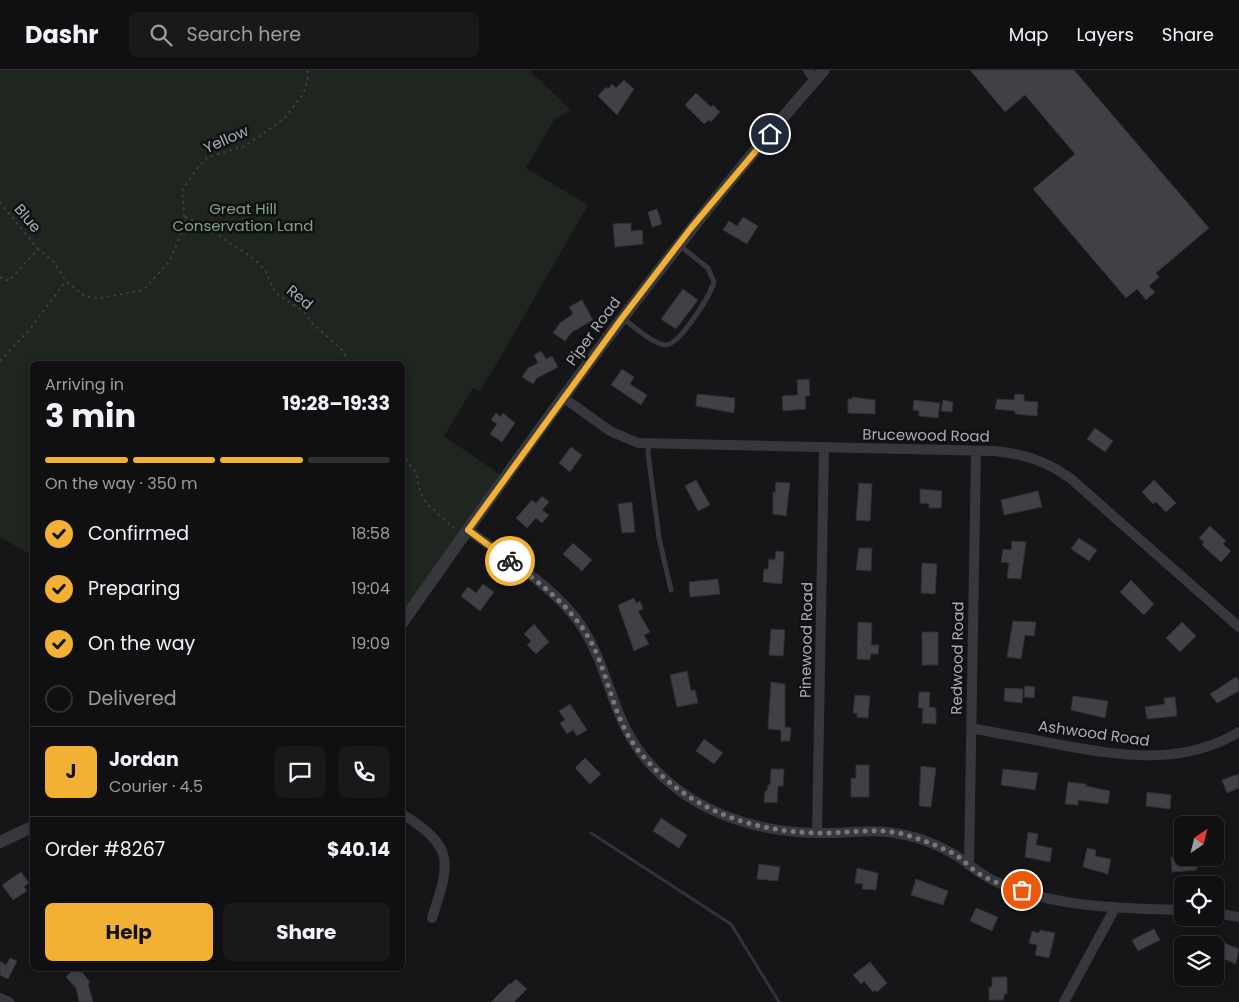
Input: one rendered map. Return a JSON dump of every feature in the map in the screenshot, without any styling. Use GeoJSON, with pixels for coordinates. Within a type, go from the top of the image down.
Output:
{"type":"FeatureCollection","features":[{"type":"Feature","properties":{"kind":"street","name":"Piper Road"},"geometry":{"type":"LineString","coordinates":[[405,619],[622,318],[812,76],[824,70]]}},
{"type":"Feature","properties":{"kind":"street","name":"Brucewood Road"},"geometry":{"type":"LineString","coordinates":[[564,398],[620,437],[638,444],[976,451],[1023,455],[1058,469],[1239,627]]}},
{"type":"Feature","properties":{"kind":"street","name":"Pinewood Road"},"geometry":{"type":"LineString","coordinates":[[817,833],[824,448]]}},
{"type":"Feature","properties":{"kind":"street","name":"Redwood Road"},"geometry":{"type":"LineString","coordinates":[[968,865],[976,451]]}},
{"type":"Feature","properties":{"kind":"street"},"geometry":{"type":"LineString","coordinates":[[466,533],[541,585],[558,600],[583,628],[595,650],[620,720],[637,749],[677,790],[711,811],[739,822],[769,829],[817,833],[881,831],[901,834],[957,856],[982,876],[1004,885],[1083,905],[1174,910]]}},
{"type":"Feature","properties":{"kind":"street","name":"Ashwood Road"},"geometry":{"type":"LineString","coordinates":[[971,728],[1108,753],[1153,756],[1194,751],[1222,741],[1239,732]]}},
{"type":"Feature","properties":{"kind":"street"},"geometry":{"type":"LineString","coordinates":[[405,816],[427,829],[443,854],[446,869],[432,918]]}},
{"type":"Feature","properties":{"kind":"street"},"geometry":{"type":"LineString","coordinates":[[0,842],[30,828]]}},
{"type":"Feature","properties":{"kind":"street"},"geometry":{"type":"LineString","coordinates":[[1064,1002],[1115,908]]}},
{"type":"Feature","properties":{"kind":"street"},"geometry":{"type":"LineString","coordinates":[[1224,914],[1239,917]]}},
{"type":"Feature","properties":{"kind":"street"},"geometry":{"type":"LineString","coordinates":[[0,998],[9,1002]]}},
{"type":"Feature","properties":{"kind":"lane"},"geometry":{"type":"LineString","coordinates":[[622,318],[662,344],[672,344],[680,338],[709,295],[714,278],[708,268],[678,245]]}},
{"type":"Feature","properties":{"kind":"lane"},"geometry":{"type":"LineString","coordinates":[[649,444],[648,453],[658,538],[671,590]]}},
{"type":"Feature","properties":{"kind":"path","name":"Yellow"},"geometry":{"type":"LineString","coordinates":[[38,249],[53,261],[66,281],[86,297],[101,298],[142,290],[152,282],[169,262],[185,225],[186,217],[182,191],[198,167],[208,157],[245,146],[284,119],[304,93],[308,77],[307,70]]}},
{"type":"Feature","properties":{"kind":"path","name":"Blue"},"geometry":{"type":"LineString","coordinates":[[0,202],[38,249]]}},
{"type":"Feature","properties":{"kind":"path","name":"Red"},"geometry":{"type":"LineString","coordinates":[[186,217],[212,229],[253,258],[264,269],[276,293],[304,312],[312,323],[342,350],[348,361]]}},
{"type":"Feature","properties":{"kind":"path"},"geometry":{"type":"LineString","coordinates":[[0,277],[9,281],[38,249]]}},
{"type":"Feature","properties":{"kind":"path"},"geometry":{"type":"LineString","coordinates":[[0,361],[28,330],[66,281]]}},
{"type":"Feature","properties":{"kind":"path"},"geometry":{"type":"LineString","coordinates":[[405,458],[416,473],[420,492],[426,503],[448,526],[466,533]]}},
{"type":"Feature","properties":{"kind":"green space","name":"Great Hill Conservation Land"},"geometry":{"type":"Polygon","coordinates":[[[0,70],[529,70],[571,110],[554,120],[526,168],[588,205],[493,370],[479,391],[473,388],[444,436],[501,475],[405,609],[405,361],[30,361],[30,554],[0,537],[0,70]]]}},
{"type":"Feature","properties":{"kind":"building"},"geometry":{"type":"Polygon","coordinates":[[[970,70],[1074,70],[1209,228],[1156,273],[1159,277],[1149,286],[1155,292],[1146,300],[1137,289],[1126,298],[1033,189],[1075,154],[1025,95],[1005,112],[970,70]]]}},
{"type":"Feature","properties":{"kind":"building"},"geometry":{"type":"Polygon","coordinates":[[[624,80],[634,89],[617,115],[598,96],[606,87],[608,89],[612,84],[616,88],[624,80]]]}},
{"type":"Feature","properties":{"kind":"building"},"geometry":{"type":"Polygon","coordinates":[[[696,93],[711,107],[713,105],[720,112],[711,122],[709,120],[704,124],[685,105],[696,93]]]}},
{"type":"Feature","properties":{"kind":"building"},"geometry":{"type":"Polygon","coordinates":[[[657,209],[662,224],[652,227],[648,212],[657,209]]]}},
{"type":"Feature","properties":{"kind":"building"},"geometry":{"type":"Polygon","coordinates":[[[743,217],[758,226],[747,244],[723,230],[729,221],[737,226],[743,217]]]}},
{"type":"Feature","properties":{"kind":"building"},"geometry":{"type":"Polygon","coordinates":[[[631,223],[631,231],[642,230],[643,244],[615,247],[613,224],[631,223]]]}},
{"type":"Feature","properties":{"kind":"building"},"geometry":{"type":"Polygon","coordinates":[[[683,289],[698,300],[676,329],[661,319],[683,289]]]}},
{"type":"Feature","properties":{"kind":"building"},"geometry":{"type":"Polygon","coordinates":[[[582,300],[593,320],[572,332],[565,341],[553,333],[560,323],[573,314],[569,307],[582,300]]]}},
{"type":"Feature","properties":{"kind":"building"},"geometry":{"type":"Polygon","coordinates":[[[541,351],[546,359],[552,356],[558,367],[537,378],[533,384],[522,377],[528,368],[538,363],[534,355],[541,351]]]}},
{"type":"Feature","properties":{"kind":"building"},"geometry":{"type":"Polygon","coordinates":[[[622,369],[634,377],[630,384],[647,395],[641,405],[611,385],[622,369]]]}},
{"type":"Feature","properties":{"kind":"building"},"geometry":{"type":"Polygon","coordinates":[[[809,379],[810,396],[805,396],[806,409],[783,411],[782,396],[798,395],[797,380],[809,379]]]}},
{"type":"Feature","properties":{"kind":"building"},"geometry":{"type":"Polygon","coordinates":[[[697,394],[735,398],[734,413],[696,406],[697,394]]]}},
{"type":"Feature","properties":{"kind":"building"},"geometry":{"type":"Polygon","coordinates":[[[1015,394],[1024,395],[1024,401],[1038,402],[1037,416],[1015,414],[1015,411],[995,409],[997,399],[1014,400],[1015,394]]]}},
{"type":"Feature","properties":{"kind":"building"},"geometry":{"type":"Polygon","coordinates":[[[852,397],[875,400],[875,414],[848,413],[848,399],[852,399],[852,397]]]}},
{"type":"Feature","properties":{"kind":"building"},"geometry":{"type":"Polygon","coordinates":[[[914,400],[940,403],[938,418],[919,416],[919,411],[913,410],[914,400]]]}},
{"type":"Feature","properties":{"kind":"building"},"geometry":{"type":"Polygon","coordinates":[[[943,400],[953,402],[952,412],[941,411],[943,400]]]}},
{"type":"Feature","properties":{"kind":"building"},"geometry":{"type":"Polygon","coordinates":[[[496,413],[501,417],[503,413],[515,423],[502,442],[490,434],[497,424],[491,420],[496,413]]]}},
{"type":"Feature","properties":{"kind":"building"},"geometry":{"type":"Polygon","coordinates":[[[1095,428],[1113,441],[1105,452],[1087,439],[1095,428]]]}},
{"type":"Feature","properties":{"kind":"building"},"geometry":{"type":"Polygon","coordinates":[[[571,447],[582,455],[570,472],[559,463],[571,447]]]}},
{"type":"Feature","properties":{"kind":"building"},"geometry":{"type":"Polygon","coordinates":[[[696,480],[710,505],[698,511],[685,486],[696,480]]]}},
{"type":"Feature","properties":{"kind":"building"},"geometry":{"type":"Polygon","coordinates":[[[1154,480],[1176,503],[1166,512],[1156,502],[1153,504],[1142,492],[1154,480]]]}},
{"type":"Feature","properties":{"kind":"building"},"geometry":{"type":"Polygon","coordinates":[[[776,482],[790,483],[786,516],[773,514],[773,492],[775,493],[776,482]]]}},
{"type":"Feature","properties":{"kind":"building"},"geometry":{"type":"Polygon","coordinates":[[[859,483],[872,484],[870,521],[856,520],[859,483]]]}},
{"type":"Feature","properties":{"kind":"building"},"geometry":{"type":"Polygon","coordinates":[[[920,489],[942,491],[941,508],[929,508],[929,504],[920,503],[920,489]]]}},
{"type":"Feature","properties":{"kind":"building"},"geometry":{"type":"Polygon","coordinates":[[[1038,491],[1042,507],[1004,515],[1001,500],[1038,491]]]}},
{"type":"Feature","properties":{"kind":"building"},"geometry":{"type":"Polygon","coordinates":[[[542,496],[549,502],[542,510],[549,515],[542,523],[536,518],[527,528],[516,518],[532,500],[536,503],[542,496]]]}},
{"type":"Feature","properties":{"kind":"building"},"geometry":{"type":"Polygon","coordinates":[[[632,502],[635,532],[622,533],[618,504],[632,502]]]}},
{"type":"Feature","properties":{"kind":"building"},"geometry":{"type":"Polygon","coordinates":[[[1210,526],[1226,541],[1223,544],[1231,551],[1221,562],[1202,545],[1204,542],[1199,538],[1210,526]]]}},
{"type":"Feature","properties":{"kind":"building"},"geometry":{"type":"Polygon","coordinates":[[[1079,538],[1097,550],[1089,561],[1071,549],[1079,538]]]}},
{"type":"Feature","properties":{"kind":"building"},"geometry":{"type":"Polygon","coordinates":[[[1012,541],[1026,542],[1021,579],[1007,578],[1009,563],[1001,562],[1003,549],[1011,550],[1012,541]]]}},
{"type":"Feature","properties":{"kind":"building"},"geometry":{"type":"Polygon","coordinates":[[[573,543],[592,560],[582,571],[563,554],[573,543]]]}},
{"type":"Feature","properties":{"kind":"building"},"geometry":{"type":"Polygon","coordinates":[[[859,548],[872,548],[871,571],[856,570],[859,548]]]}},
{"type":"Feature","properties":{"kind":"building"},"geometry":{"type":"Polygon","coordinates":[[[776,551],[784,552],[782,584],[763,582],[764,569],[768,569],[769,559],[775,560],[776,551]]]}},
{"type":"Feature","properties":{"kind":"building"},"geometry":{"type":"Polygon","coordinates":[[[922,563],[937,564],[935,594],[921,593],[922,563]]]}},
{"type":"Feature","properties":{"kind":"building"},"geometry":{"type":"Polygon","coordinates":[[[718,579],[720,594],[690,597],[689,582],[718,579]]]}},
{"type":"Feature","properties":{"kind":"building"},"geometry":{"type":"Polygon","coordinates":[[[1131,580],[1154,604],[1144,615],[1120,592],[1131,580]]]}},
{"type":"Feature","properties":{"kind":"building"},"geometry":{"type":"Polygon","coordinates":[[[483,584],[494,592],[480,611],[461,596],[468,587],[476,593],[483,584]]]}},
{"type":"Feature","properties":{"kind":"building"},"geometry":{"type":"Polygon","coordinates":[[[634,598],[636,603],[640,601],[643,609],[638,611],[650,632],[644,635],[649,644],[634,651],[618,605],[634,598]]]}},
{"type":"Feature","properties":{"kind":"building"},"geometry":{"type":"Polygon","coordinates":[[[1013,621],[1036,622],[1034,636],[1025,635],[1021,659],[1007,657],[1013,621]]]}},
{"type":"Feature","properties":{"kind":"building"},"geometry":{"type":"Polygon","coordinates":[[[858,622],[872,623],[871,645],[879,645],[878,654],[871,654],[870,660],[857,659],[858,622]]]}},
{"type":"Feature","properties":{"kind":"building"},"geometry":{"type":"Polygon","coordinates":[[[1182,622],[1196,636],[1180,652],[1166,638],[1182,622]]]}},
{"type":"Feature","properties":{"kind":"building"},"geometry":{"type":"Polygon","coordinates":[[[534,624],[549,642],[536,654],[527,645],[531,641],[524,634],[534,624]]]}},
{"type":"Feature","properties":{"kind":"building"},"geometry":{"type":"Polygon","coordinates":[[[771,629],[785,630],[783,656],[769,655],[771,629]]]}},
{"type":"Feature","properties":{"kind":"building"},"geometry":{"type":"Polygon","coordinates":[[[922,632],[938,632],[938,665],[922,665],[922,632]]]}},
{"type":"Feature","properties":{"kind":"building"},"geometry":{"type":"Polygon","coordinates":[[[687,671],[691,691],[695,690],[698,703],[677,707],[670,675],[687,671]]]}},
{"type":"Feature","properties":{"kind":"building"},"geometry":{"type":"Polygon","coordinates":[[[1236,677],[1239,681],[1239,691],[1217,703],[1210,694],[1236,677]]]}},
{"type":"Feature","properties":{"kind":"building"},"geometry":{"type":"Polygon","coordinates":[[[771,682],[785,684],[785,727],[791,728],[790,741],[781,741],[781,730],[768,729],[771,682]]]}},
{"type":"Feature","properties":{"kind":"building"},"geometry":{"type":"Polygon","coordinates":[[[1025,686],[1035,687],[1034,698],[1024,697],[1025,686]]]}},
{"type":"Feature","properties":{"kind":"building"},"geometry":{"type":"Polygon","coordinates":[[[1005,688],[1023,689],[1022,703],[1004,701],[1005,688]]]}},
{"type":"Feature","properties":{"kind":"building"},"geometry":{"type":"Polygon","coordinates":[[[919,692],[930,692],[929,707],[936,708],[936,724],[922,723],[923,708],[918,708],[919,692]]]}},
{"type":"Feature","properties":{"kind":"building"},"geometry":{"type":"Polygon","coordinates":[[[855,695],[870,696],[868,718],[857,717],[857,713],[853,713],[855,695]]]}},
{"type":"Feature","properties":{"kind":"building"},"geometry":{"type":"Polygon","coordinates":[[[1073,696],[1108,701],[1105,718],[1071,710],[1073,696]]]}},
{"type":"Feature","properties":{"kind":"building"},"geometry":{"type":"Polygon","coordinates":[[[1175,697],[1177,716],[1147,719],[1145,707],[1165,704],[1164,698],[1175,697]]]}},
{"type":"Feature","properties":{"kind":"building"},"geometry":{"type":"Polygon","coordinates":[[[570,704],[587,730],[577,736],[573,730],[567,734],[560,723],[565,720],[559,711],[570,704]]]}},
{"type":"Feature","properties":{"kind":"building"},"geometry":{"type":"Polygon","coordinates":[[[704,739],[723,753],[714,764],[696,751],[704,739]]]}},
{"type":"Feature","properties":{"kind":"building"},"geometry":{"type":"Polygon","coordinates":[[[585,758],[601,774],[590,784],[575,768],[585,758]]]}},
{"type":"Feature","properties":{"kind":"building"},"geometry":{"type":"Polygon","coordinates":[[[856,765],[869,765],[869,797],[851,797],[851,778],[856,778],[856,765]]]}},
{"type":"Feature","properties":{"kind":"building"},"geometry":{"type":"Polygon","coordinates":[[[921,766],[936,768],[931,807],[919,806],[921,766]]]}},
{"type":"Feature","properties":{"kind":"building"},"geometry":{"type":"Polygon","coordinates":[[[771,769],[784,769],[783,786],[778,786],[777,803],[764,802],[765,791],[767,791],[768,785],[770,785],[771,769]]]}},
{"type":"Feature","properties":{"kind":"building"},"geometry":{"type":"Polygon","coordinates":[[[1003,769],[1038,773],[1035,790],[1001,785],[1003,769]]]}},
{"type":"Feature","properties":{"kind":"building"},"geometry":{"type":"Polygon","coordinates":[[[1239,774],[1239,788],[1227,793],[1222,780],[1239,774]]]}},
{"type":"Feature","properties":{"kind":"building"},"geometry":{"type":"Polygon","coordinates":[[[1068,782],[1086,784],[1086,786],[1110,791],[1108,804],[1078,800],[1078,805],[1065,804],[1068,782]]]}},
{"type":"Feature","properties":{"kind":"building"},"geometry":{"type":"Polygon","coordinates":[[[1147,792],[1171,795],[1170,809],[1146,806],[1147,792]]]}},
{"type":"Feature","properties":{"kind":"building"},"geometry":{"type":"Polygon","coordinates":[[[661,818],[687,835],[679,848],[653,831],[661,818]]]}},
{"type":"Feature","properties":{"kind":"building"},"geometry":{"type":"Polygon","coordinates":[[[1028,832],[1038,834],[1036,845],[1052,848],[1050,862],[1025,857],[1028,832]]]}},
{"type":"Feature","properties":{"kind":"building"},"geometry":{"type":"Polygon","coordinates":[[[1087,848],[1096,850],[1095,856],[1111,859],[1108,874],[1083,867],[1087,848]]]}},
{"type":"Feature","properties":{"kind":"building"},"geometry":{"type":"Polygon","coordinates":[[[1171,857],[1174,857],[1174,866],[1197,866],[1197,870],[1172,872],[1171,857]]]}},
{"type":"Feature","properties":{"kind":"building"},"geometry":{"type":"Polygon","coordinates":[[[759,864],[780,867],[778,881],[757,879],[759,864]]]}},
{"type":"Feature","properties":{"kind":"building"},"geometry":{"type":"Polygon","coordinates":[[[857,868],[878,873],[876,890],[862,889],[863,884],[855,883],[857,868]]]}},
{"type":"Feature","properties":{"kind":"building"},"geometry":{"type":"Polygon","coordinates":[[[21,872],[29,883],[24,887],[27,891],[13,900],[2,885],[21,872]]]}},
{"type":"Feature","properties":{"kind":"building"},"geometry":{"type":"Polygon","coordinates":[[[916,879],[948,891],[943,905],[911,895],[916,879]]]}},
{"type":"Feature","properties":{"kind":"building"},"geometry":{"type":"Polygon","coordinates":[[[976,908],[998,917],[992,931],[970,921],[976,908]]]}},
{"type":"Feature","properties":{"kind":"building"},"geometry":{"type":"Polygon","coordinates":[[[1154,929],[1160,940],[1138,951],[1132,940],[1154,929]]]}},
{"type":"Feature","properties":{"kind":"building"},"geometry":{"type":"Polygon","coordinates":[[[1040,930],[1055,933],[1049,958],[1035,955],[1037,945],[1029,943],[1032,931],[1039,933],[1040,930]]]}},
{"type":"Feature","properties":{"kind":"building"},"geometry":{"type":"Polygon","coordinates":[[[1224,943],[1239,949],[1236,964],[1224,959],[1224,943]]]}},
{"type":"Feature","properties":{"kind":"building"},"geometry":{"type":"Polygon","coordinates":[[[10,958],[17,961],[8,979],[0,975],[0,961],[6,965],[10,958]]]}},
{"type":"Feature","properties":{"kind":"building"},"geometry":{"type":"Polygon","coordinates":[[[870,962],[887,983],[877,992],[875,990],[873,992],[864,981],[861,984],[853,975],[870,962]]]}},
{"type":"Feature","properties":{"kind":"building"},"geometry":{"type":"Polygon","coordinates":[[[72,971],[82,972],[90,982],[88,984],[93,1002],[79,1002],[76,988],[66,977],[72,971]]]}},
{"type":"Feature","properties":{"kind":"building"},"geometry":{"type":"Polygon","coordinates":[[[992,977],[1007,977],[1007,994],[1004,994],[1004,1000],[989,1000],[989,987],[992,987],[992,977]]]}},
{"type":"Feature","properties":{"kind":"building"},"geometry":{"type":"Polygon","coordinates":[[[516,979],[527,989],[514,1002],[491,1002],[510,983],[516,979]]]}},
{"type":"Feature","properties":{"kind":"waterway"},"geometry":{"type":"LineString","coordinates":[[591,833],[731,924],[779,1002]]}},
{"type":"Feature","properties":{"kind":"way so far"},"geometry":{"type":"LineString","coordinates":[[510,561],[558,600],[583,628],[595,650],[620,720],[637,749],[652,767],[677,790],[711,811],[739,822],[769,829],[817,833],[881,831],[901,834],[931,843],[957,856],[982,876],[1022,890]]}},
{"type":"Feature","properties":{"kind":"route"},"geometry":{"type":"LineString","coordinates":[[510,561],[468,530],[622,318],[691,228],[770,134]]}}]}
